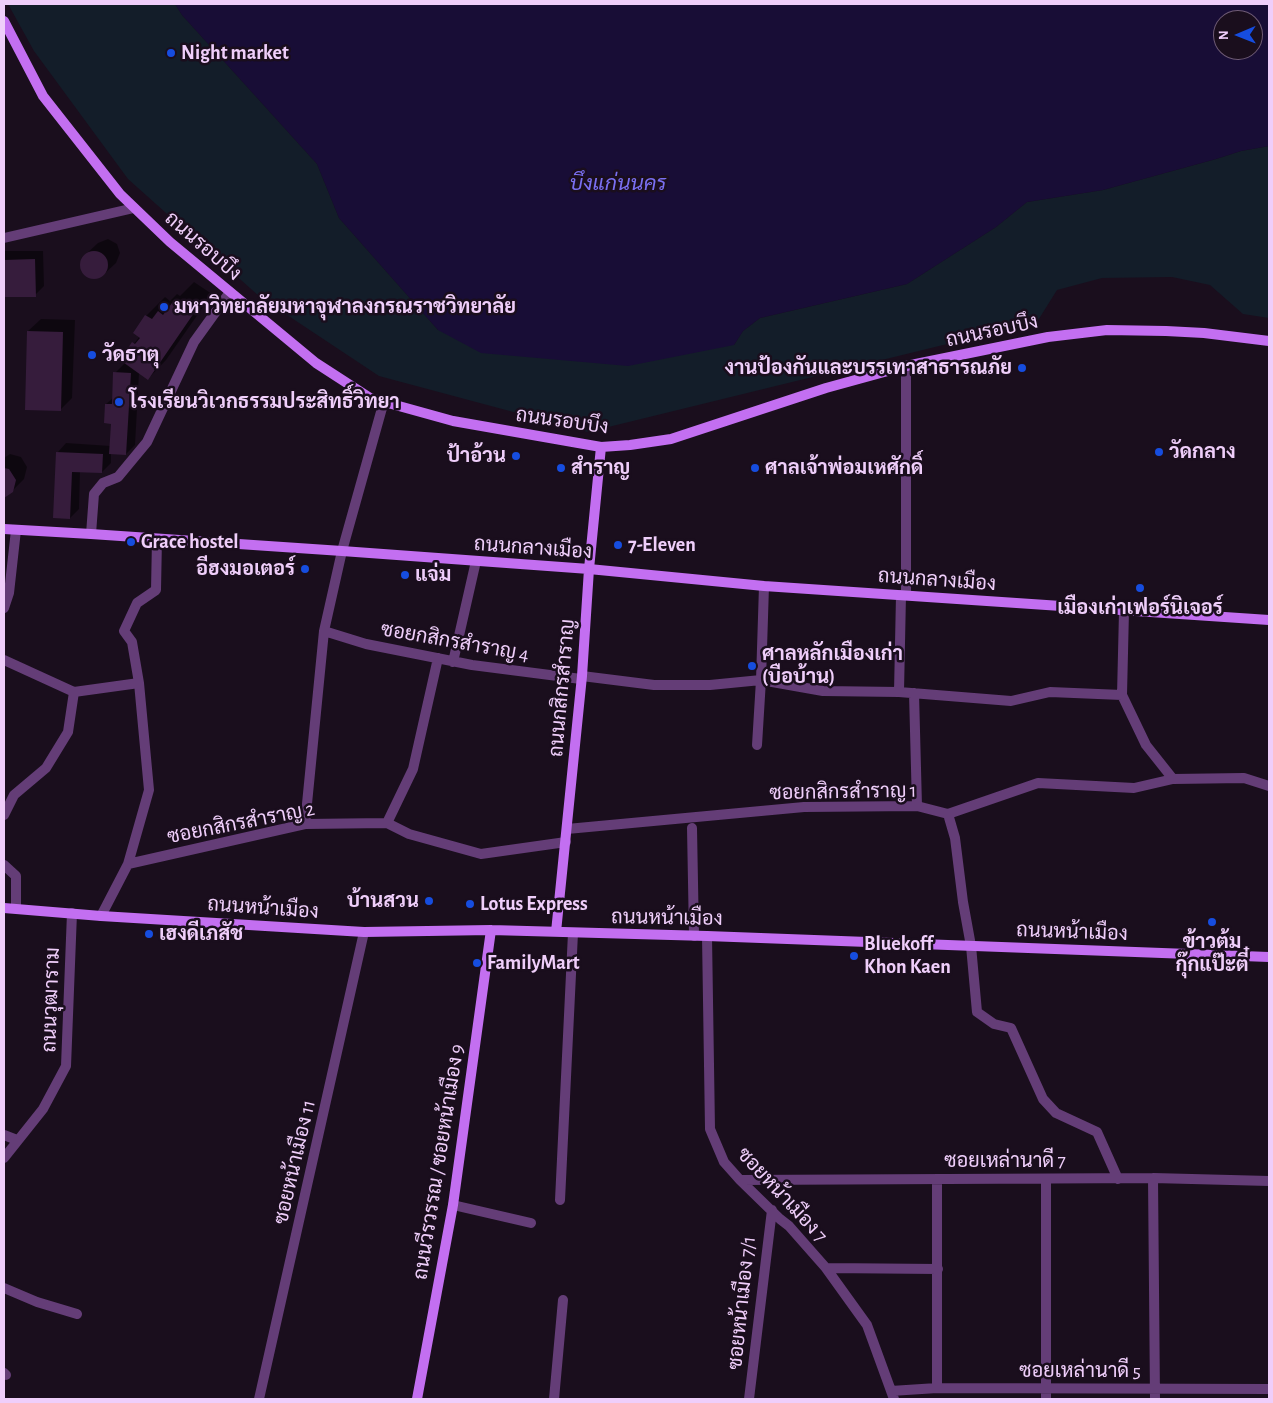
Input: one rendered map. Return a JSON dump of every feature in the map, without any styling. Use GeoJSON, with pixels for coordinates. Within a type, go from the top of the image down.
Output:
{"type":"FeatureCollection","features":[{"type":"Feature","properties":{"kind":"street","name":"ถนนรอบบึง"},"geometry":{"type":"LineString","coordinates":[[4,21],[43,96],[120,194],[170,242],[316,363],[370,398],[453,421],[601,447],[671,439],[826,388],[906,366],[1048,337],[1107,330],[1185,332],[1269,341]]}},
{"type":"Feature","properties":{"kind":"street"},"geometry":{"type":"LineString","coordinates":[[4,238],[134,208]]}},
{"type":"Feature","properties":{"kind":"street"},"geometry":{"type":"LineString","coordinates":[[91,534],[94,494],[103,483],[118,477],[148,442],[194,342],[230,292]]}},
{"type":"Feature","properties":{"kind":"street"},"geometry":{"type":"LineString","coordinates":[[900,692],[906,366]]}},
{"type":"Feature","properties":{"kind":"street"},"geometry":{"type":"LineString","coordinates":[[305,824],[324,631],[342,551],[384,402]]}},
{"type":"Feature","properties":{"kind":"street","name":"ถนนกสิกรสำราญ"},"geometry":{"type":"LineString","coordinates":[[556,932],[582,677],[589,569],[601,447]]}},
{"type":"Feature","properties":{"kind":"street","name":"ถนนกลางเมือง"},"geometry":{"type":"LineString","coordinates":[[4,529],[589,569],[764,586],[1124,612],[1269,620]]}},
{"type":"Feature","properties":{"kind":"street"},"geometry":{"type":"LineString","coordinates":[[4,608],[9,593],[16,530]]}},
{"type":"Feature","properties":{"kind":"street"},"geometry":{"type":"LineString","coordinates":[[101,916],[128,864],[149,790],[132,642],[124,631],[137,603],[156,590],[157,539]]}},
{"type":"Feature","properties":{"kind":"street"},"geometry":{"type":"LineString","coordinates":[[453,662],[476,562]]}},
{"type":"Feature","properties":{"kind":"street"},"geometry":{"type":"LineString","coordinates":[[757,745],[764,586]]}},
{"type":"Feature","properties":{"kind":"street"},"geometry":{"type":"LineString","coordinates":[[1124,612],[1122,695],[1146,745],[1173,779]]}},
{"type":"Feature","properties":{"kind":"street","name":"ซอยกสิกรสำราญ 4"},"geometry":{"type":"LineString","coordinates":[[324,631],[366,644],[453,662],[654,685],[710,685],[761,680],[823,691],[900,692],[1011,701],[1050,692],[1122,695]]}},
{"type":"Feature","properties":{"kind":"street"},"geometry":{"type":"LineString","coordinates":[[387,823],[413,768],[438,658]]}},
{"type":"Feature","properties":{"kind":"street"},"geometry":{"type":"LineString","coordinates":[[4,660],[74,692],[138,683]]}},
{"type":"Feature","properties":{"kind":"street"},"geometry":{"type":"LineString","coordinates":[[4,815],[14,795],[46,768],[68,732],[74,692]]}},
{"type":"Feature","properties":{"kind":"street"},"geometry":{"type":"LineString","coordinates":[[914,693],[917,806]]}},
{"type":"Feature","properties":{"kind":"street"},"geometry":{"type":"LineString","coordinates":[[1118,1179],[1097,1132],[1056,1113],[1043,1099],[1010,1028],[994,1024],[977,1012],[971,946],[962,902],[956,838],[948,814],[1038,783],[1134,788],[1173,779],[1244,778],[1269,786]]}},
{"type":"Feature","properties":{"kind":"street","name":"ซอยกสิกรสำราญ 1"},"geometry":{"type":"LineString","coordinates":[[567,829],[804,807],[917,806],[948,814]]}},
{"type":"Feature","properties":{"kind":"street","name":"ซอยกสิกรสำราญ 2"},"geometry":{"type":"LineString","coordinates":[[128,864],[305,824],[387,823],[409,834],[481,854],[566,842]]}},
{"type":"Feature","properties":{"kind":"street"},"geometry":{"type":"LineString","coordinates":[[692,828],[694,936]]}},
{"type":"Feature","properties":{"kind":"street"},"geometry":{"type":"LineString","coordinates":[[4,865],[16,876],[16,908]]}},
{"type":"Feature","properties":{"kind":"street","name":"ถนนหน้าเมือง"},"geometry":{"type":"LineString","coordinates":[[4,908],[101,916],[364,932],[491,930],[1269,957]]}},
{"type":"Feature","properties":{"kind":"street","name":"ถนนวุฒาราม"},"geometry":{"type":"LineString","coordinates":[[4,1158],[43,1109],[66,1066],[72,914]]}},
{"type":"Feature","properties":{"kind":"street","name":"ถนนวีรวรรณ / ซอยหน้าเมือง 9"},"geometry":{"type":"LineString","coordinates":[[417,1399],[453,1205],[491,930]]}},
{"type":"Feature","properties":{"kind":"street","name":"ซอยหน้าเมือง 11"},"geometry":{"type":"LineString","coordinates":[[259,1399],[364,932]]}},
{"type":"Feature","properties":{"kind":"street"},"geometry":{"type":"LineString","coordinates":[[560,1200],[573,933]]}},
{"type":"Feature","properties":{"kind":"street","name":"ซอยหน้าเมือง 7"},"geometry":{"type":"LineString","coordinates":[[707,936],[710,1129],[724,1162],[740,1180],[789,1226],[826,1268],[867,1325],[893,1395]]}},
{"type":"Feature","properties":{"kind":"street"},"geometry":{"type":"LineString","coordinates":[[4,1136],[18,1140]]}},
{"type":"Feature","properties":{"kind":"street"},"geometry":{"type":"LineString","coordinates":[[1153,1178],[1155,1394]]}},
{"type":"Feature","properties":{"kind":"street","name":"ซอยเหล่านาดี 7"},"geometry":{"type":"LineString","coordinates":[[740,1180],[1153,1178],[1269,1181]]}},
{"type":"Feature","properties":{"kind":"street"},"geometry":{"type":"LineString","coordinates":[[937,1179],[937,1388]]}},
{"type":"Feature","properties":{"kind":"street"},"geometry":{"type":"LineString","coordinates":[[1046,1179],[1046,1394]]}},
{"type":"Feature","properties":{"kind":"street"},"geometry":{"type":"LineString","coordinates":[[453,1205],[531,1223]]}},
{"type":"Feature","properties":{"kind":"street","name":"ซอยหน้าเมือง 7/1"},"geometry":{"type":"LineString","coordinates":[[749,1399],[772,1210]]}},
{"type":"Feature","properties":{"kind":"street"},"geometry":{"type":"LineString","coordinates":[[826,1268],[938,1269]]}},
{"type":"Feature","properties":{"kind":"street"},"geometry":{"type":"LineString","coordinates":[[4,1288],[37,1302],[77,1314]]}},
{"type":"Feature","properties":{"kind":"street"},"geometry":{"type":"LineString","coordinates":[[554,1399],[564,1300]]}},
{"type":"Feature","properties":{"kind":"street","name":"ซอยเหล่านาดี 5"},"geometry":{"type":"LineString","coordinates":[[893,1395],[937,1388],[1046,1394],[1155,1394],[1269,1389]]}},
{"type":"Feature","properties":{"kind":"shaded area"},"geometry":{"type":"Polygon","coordinates":[[[8,4],[175,4],[182,15],[317,164],[339,218],[438,330],[734,345],[743,331],[760,318],[907,284],[996,227],[1027,202],[1103,190],[1241,151],[1269,146],[1269,318],[1243,314],[1210,285],[1172,277],[1102,278],[1057,290],[1037,322],[588,432],[379,376],[260,297],[128,179],[34,51],[8,4]]]}},
{"type":"Feature","properties":{"kind":"water","name":"บึงแก่นนคร"},"geometry":{"type":"Polygon","coordinates":[[[175,4],[1269,4],[1269,146],[1241,151],[1103,190],[1027,202],[996,227],[907,284],[760,318],[743,331],[734,345],[628,366],[481,353],[438,330],[339,218],[317,164],[182,15],[175,4]]]}},
{"type":"Feature","properties":{"kind":"building"},"geometry":{"type":"Polygon","coordinates":[[[94,251],[104,255],[108,265],[104,275],[94,279],[84,275],[80,265],[84,255],[94,251]]]}},
{"type":"Feature","properties":{"kind":"building"},"geometry":{"type":"Polygon","coordinates":[[[35,259],[36,297],[4,297],[4,260],[35,259]]]}},
{"type":"Feature","properties":{"kind":"building"},"geometry":{"type":"Polygon","coordinates":[[[175,299],[194,313],[148,380],[120,360],[132,342],[135,344],[140,338],[133,333],[145,315],[152,319],[158,311],[163,315],[175,299]]]}},
{"type":"Feature","properties":{"kind":"building"},"geometry":{"type":"Polygon","coordinates":[[[27,331],[63,332],[61,411],[25,410],[27,331]]]}},
{"type":"Feature","properties":{"kind":"building"},"geometry":{"type":"Polygon","coordinates":[[[113,372],[131,373],[126,455],[109,454],[111,424],[104,423],[105,404],[112,404],[113,372]]]}},
{"type":"Feature","properties":{"kind":"building"},"geometry":{"type":"Polygon","coordinates":[[[56,452],[103,454],[102,473],[72,472],[70,519],[53,518],[56,452]]]}},
{"type":"Feature","properties":{"kind":"building"},"geometry":{"type":"Polygon","coordinates":[[[4,468],[9,469],[16,480],[13,492],[4,498],[4,468]]]}},
{"type":"Feature","properties":{"kind":"place","name":"Night market"},"geometry":{"type":"Point","coordinates":[171,53]}},
{"type":"Feature","properties":{"kind":"place","name":"มหาวิทยาลัยมหาจุฬาลงกรณราชวิทยาลัย"},"geometry":{"type":"Point","coordinates":[164,307]}},
{"type":"Feature","properties":{"kind":"place","name":"วัดธาตุ"},"geometry":{"type":"Point","coordinates":[92,355]}},
{"type":"Feature","properties":{"kind":"place","name":"งานป้องกันและบรรเทาสาธารณภัย"},"geometry":{"type":"Point","coordinates":[1022,368]}},
{"type":"Feature","properties":{"kind":"place","name":"โรงเรียนวิเวกธรรมประสิทธิ์วิทยา"},"geometry":{"type":"Point","coordinates":[119,402]}},
{"type":"Feature","properties":{"kind":"place","name":"วัดกลาง"},"geometry":{"type":"Point","coordinates":[1159,452]}},
{"type":"Feature","properties":{"kind":"place","name":"ป้าอ้วน"},"geometry":{"type":"Point","coordinates":[516,456]}},
{"type":"Feature","properties":{"kind":"place","name":"สำราญ"},"geometry":{"type":"Point","coordinates":[561,468]}},
{"type":"Feature","properties":{"kind":"place","name":"ศาลเจ้าพ่อมเหศักดิ์"},"geometry":{"type":"Point","coordinates":[755,468]}},
{"type":"Feature","properties":{"kind":"place","name":"Grace hostel"},"geometry":{"type":"Point","coordinates":[131,542]}},
{"type":"Feature","properties":{"kind":"place","name":"7-Eleven"},"geometry":{"type":"Point","coordinates":[618,545]}},
{"type":"Feature","properties":{"kind":"place","name":"อีฮงมอเตอร์"},"geometry":{"type":"Point","coordinates":[305,569]}},
{"type":"Feature","properties":{"kind":"place","name":"แจ่ม"},"geometry":{"type":"Point","coordinates":[405,575]}},
{"type":"Feature","properties":{"kind":"place","name":"เมืองเก่าเฟอร์นิเจอร์"},"geometry":{"type":"Point","coordinates":[1140,588]}},
{"type":"Feature","properties":{"kind":"place","name":"ศาลหลักเมืองเก่า (บือบ้าน)"},"geometry":{"type":"Point","coordinates":[752,666]}},
{"type":"Feature","properties":{"kind":"place","name":"บ้านสวน"},"geometry":{"type":"Point","coordinates":[429,901]}},
{"type":"Feature","properties":{"kind":"place","name":"Lotus Express"},"geometry":{"type":"Point","coordinates":[470,904]}},
{"type":"Feature","properties":{"kind":"place","name":"ข้าวต้ม กุ๊กแป๊ะตี๋"},"geometry":{"type":"Point","coordinates":[1212,922]}},
{"type":"Feature","properties":{"kind":"place","name":"เฮงดีเภสัช"},"geometry":{"type":"Point","coordinates":[149,934]}},
{"type":"Feature","properties":{"kind":"place","name":"Bluekoff Khon Kaen"},"geometry":{"type":"Point","coordinates":[854,956]}},
{"type":"Feature","properties":{"kind":"place","name":"FamilyMart"},"geometry":{"type":"Point","coordinates":[477,963]}}]}
